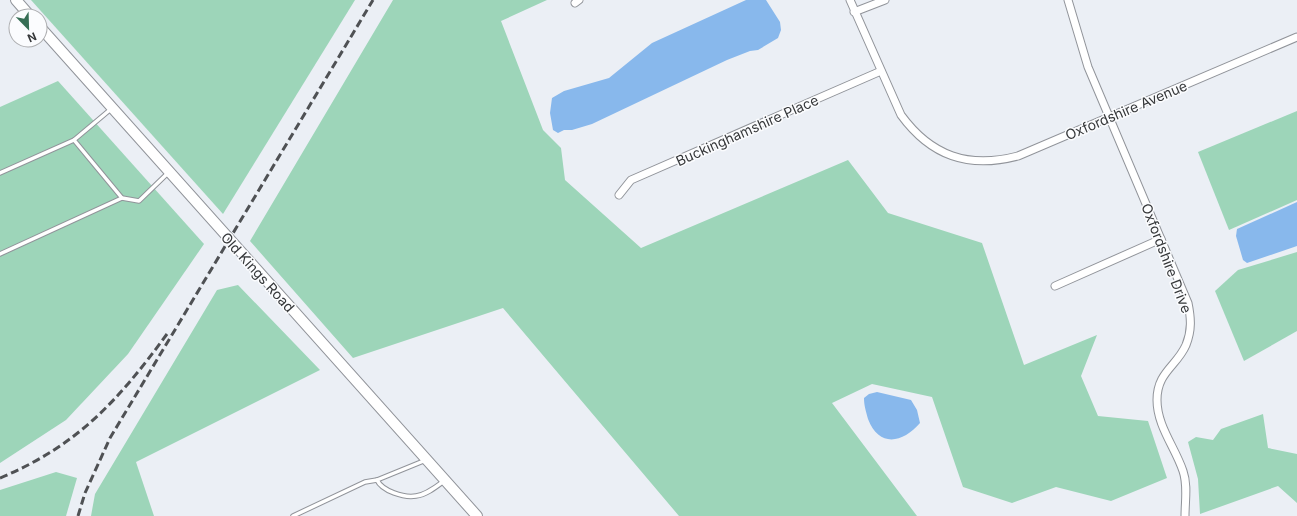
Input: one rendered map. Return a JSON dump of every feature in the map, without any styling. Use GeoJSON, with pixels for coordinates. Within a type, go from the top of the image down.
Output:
{"type":"FeatureCollection","features":[{"type":"Feature","properties":{"kind":"street"},"geometry":{"type":"LineString","coordinates":[[16,0],[23,8]]}},
{"type":"Feature","properties":{"kind":"street","name":"Oxfordshire Avenue"},"geometry":{"type":"LineString","coordinates":[[850,0],[854,12],[901,115],[910,128],[933,148],[950,156],[972,161],[1001,160],[1018,156],[1297,37]]}},
{"type":"Feature","properties":{"kind":"street"},"geometry":{"type":"LineString","coordinates":[[854,12],[885,0]]}},
{"type":"Feature","properties":{"kind":"street","name":"Oxfordshire Drive"},"geometry":{"type":"LineString","coordinates":[[1068,0],[1088,66],[1188,303],[1191,319],[1190,332],[1186,346],[1163,376],[1157,398],[1161,423],[1184,472],[1185,516]]}},
{"type":"Feature","properties":{"kind":"street","name":"Old Kings Road"},"geometry":{"type":"LineString","coordinates":[[48,36],[477,516]]}},
{"type":"Feature","properties":{"kind":"street","name":"Buckinghamshire Place"},"geometry":{"type":"LineString","coordinates":[[619,196],[631,180],[881,71]]}},
{"type":"Feature","properties":{"kind":"street"},"geometry":{"type":"LineString","coordinates":[[1055,286],[1161,239]]}},
{"type":"Feature","properties":{"kind":"lane"},"geometry":{"type":"LineString","coordinates":[[0,173],[74,140],[112,108]]}},
{"type":"Feature","properties":{"kind":"lane"},"geometry":{"type":"LineString","coordinates":[[74,140],[122,198]]}},
{"type":"Feature","properties":{"kind":"lane"},"geometry":{"type":"LineString","coordinates":[[0,254],[122,198],[139,201],[169,172]]}},
{"type":"Feature","properties":{"kind":"lane"},"geometry":{"type":"LineString","coordinates":[[293,516],[365,482],[377,480],[427,460]]}},
{"type":"Feature","properties":{"kind":"lane"},"geometry":{"type":"LineString","coordinates":[[377,480],[380,486],[391,491],[416,496],[423,494],[445,481]]}},
{"type":"Feature","properties":{"kind":"green space"},"geometry":{"type":"Polygon","coordinates":[[[31,0],[355,0],[223,214],[48,19],[48,8],[38,8],[31,0]]]}},
{"type":"Feature","properties":{"kind":"green space"},"geometry":{"type":"Polygon","coordinates":[[[393,0],[547,0],[501,21],[543,130],[561,148],[565,180],[641,248],[848,160],[888,213],[982,243],[1024,365],[1097,335],[1081,376],[1098,416],[1148,421],[1167,478],[1111,501],[1056,487],[1012,503],[963,487],[932,397],[872,384],[832,403],[917,516],[679,516],[503,308],[353,358],[250,241],[393,0]]]}},
{"type":"Feature","properties":{"kind":"green space"},"geometry":{"type":"Polygon","coordinates":[[[58,81],[204,244],[128,354],[66,420],[0,463],[0,107],[58,81]]]}},
{"type":"Feature","properties":{"kind":"green space"},"geometry":{"type":"Polygon","coordinates":[[[1297,111],[1297,200],[1229,230],[1198,152],[1297,111]]]}},
{"type":"Feature","properties":{"kind":"green space"},"geometry":{"type":"Polygon","coordinates":[[[1297,252],[1297,331],[1244,361],[1215,291],[1238,270],[1297,252]]]}},
{"type":"Feature","properties":{"kind":"green space"},"geometry":{"type":"Polygon","coordinates":[[[238,285],[320,370],[136,462],[154,516],[91,516],[95,494],[217,290],[238,285]]]}},
{"type":"Feature","properties":{"kind":"green space"},"geometry":{"type":"Polygon","coordinates":[[[1263,414],[1268,448],[1297,454],[1297,503],[1278,486],[1200,514],[1198,479],[1188,442],[1196,437],[1213,440],[1221,429],[1263,414]]]}},
{"type":"Feature","properties":{"kind":"green space"},"geometry":{"type":"Polygon","coordinates":[[[56,472],[77,478],[66,516],[0,516],[0,490],[56,472]]]}},
{"type":"Feature","properties":{"kind":"water"},"geometry":{"type":"Polygon","coordinates":[[[746,0],[766,0],[780,22],[781,30],[778,38],[758,50],[750,51],[727,60],[592,124],[572,130],[564,130],[558,133],[553,130],[550,113],[552,98],[564,91],[609,78],[652,43],[746,0]]]}},
{"type":"Feature","properties":{"kind":"water"},"geometry":{"type":"Polygon","coordinates":[[[1297,202],[1297,246],[1247,263],[1243,260],[1236,236],[1237,229],[1297,202]]]}},
{"type":"Feature","properties":{"kind":"water"},"geometry":{"type":"Polygon","coordinates":[[[877,392],[911,400],[917,410],[920,423],[906,435],[899,438],[885,438],[878,435],[868,419],[864,401],[864,398],[869,394],[877,392]]]}},
{"type":"Feature","properties":{"kind":"railway"},"geometry":{"type":"LineString","coordinates":[[78,516],[85,493],[110,438],[373,0]]}},
{"type":"Feature","properties":{"kind":"railway"},"geometry":{"type":"LineString","coordinates":[[0,478],[52,451],[74,436],[94,419],[113,401],[167,334]]}}]}
